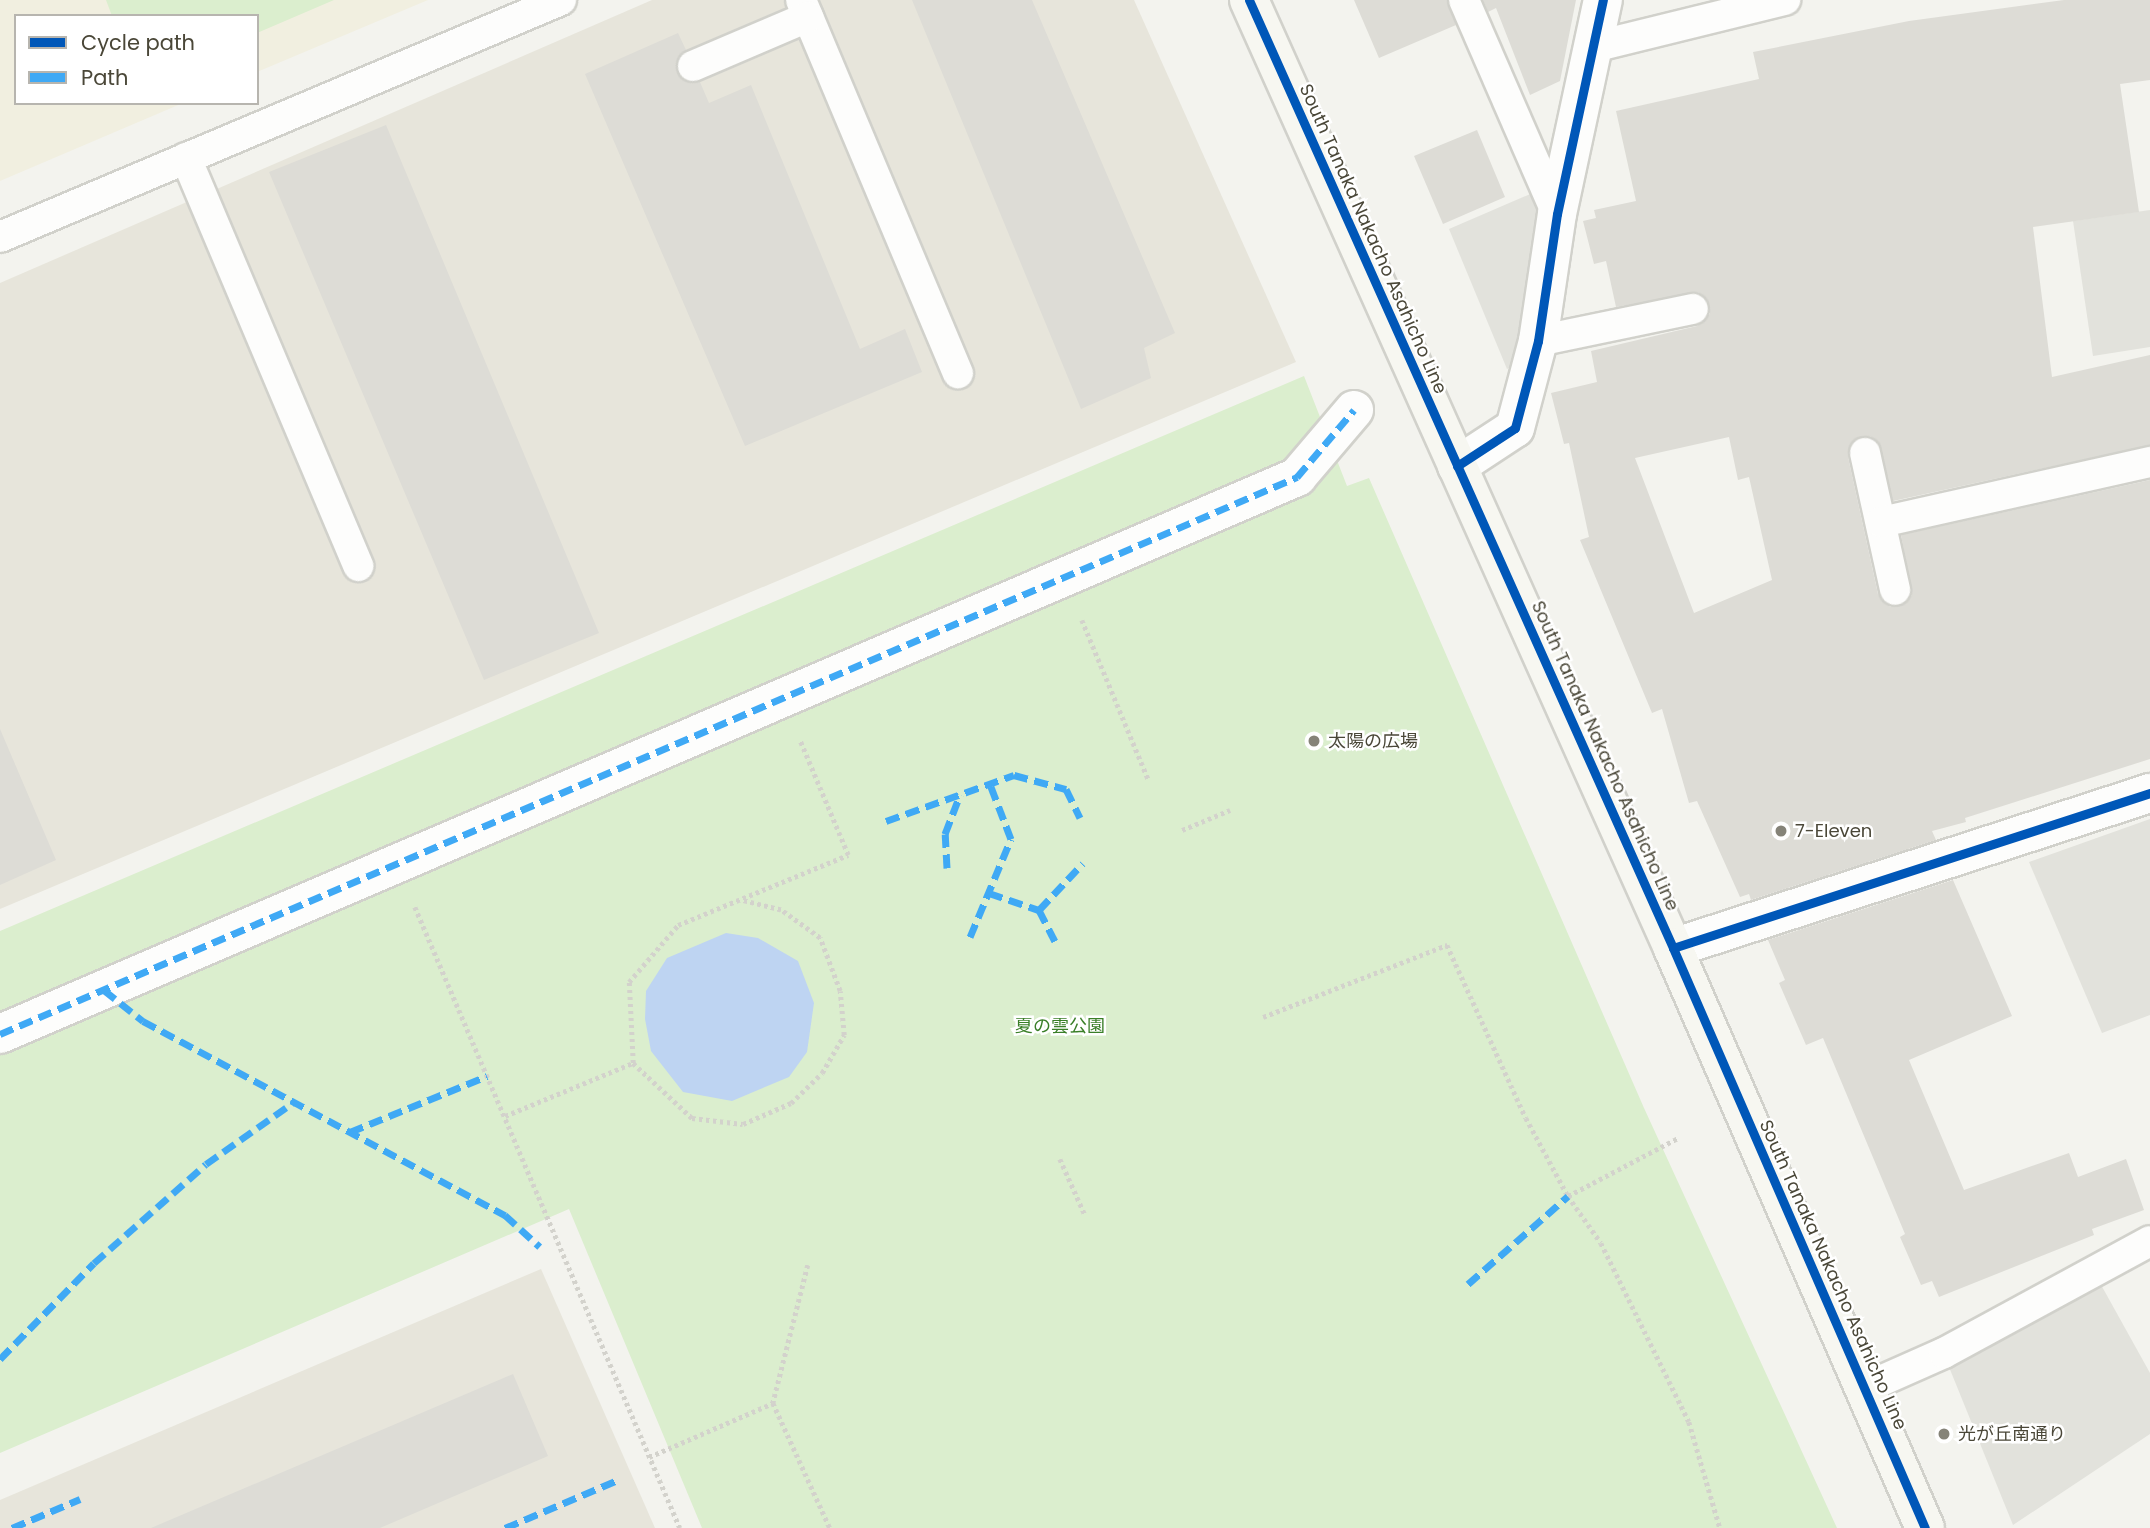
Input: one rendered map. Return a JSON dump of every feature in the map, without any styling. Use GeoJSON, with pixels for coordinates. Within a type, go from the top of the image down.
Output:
{"type":"FeatureCollection","features":[{"type":"Feature","properties":{"kind":"main road","name":"South Tanaka Nakacho Asahicho Line"},"geometry":{"type":"LineString","coordinates":[[1249,0],[1673,948],[1926,1528]]}},
{"type":"Feature","properties":{"kind":"street"},"geometry":{"type":"LineString","coordinates":[[1457,466],[1515,428],[1538,341],[1557,214],[1603,0]]}},
{"type":"Feature","properties":{"kind":"street"},"geometry":{"type":"LineString","coordinates":[[0,1034],[397,866],[1297,477],[1354,410]]}},
{"type":"Feature","properties":{"kind":"street"},"geometry":{"type":"LineString","coordinates":[[1673,948],[2150,793]]}},
{"type":"Feature","properties":{"kind":"lane"},"geometry":{"type":"LineString","coordinates":[[0,237],[561,0]]}},
{"type":"Feature","properties":{"kind":"lane"},"geometry":{"type":"LineString","coordinates":[[1464,0],[1557,214]]}},
{"type":"Feature","properties":{"kind":"lane"},"geometry":{"type":"LineString","coordinates":[[1593,47],[1785,0]]}},
{"type":"Feature","properties":{"kind":"lane"},"geometry":{"type":"LineString","coordinates":[[693,65],[805,8],[958,373]]}},
{"type":"Feature","properties":{"kind":"lane"},"geometry":{"type":"LineString","coordinates":[[186,158],[358,566]]}},
{"type":"Feature","properties":{"kind":"lane"},"geometry":{"type":"LineString","coordinates":[[1538,341],[1693,309]]}},
{"type":"Feature","properties":{"kind":"lane"},"geometry":{"type":"LineString","coordinates":[[1865,453],[1895,590]]}},
{"type":"Feature","properties":{"kind":"lane"},"geometry":{"type":"LineString","coordinates":[[1881,522],[2150,462]]}},
{"type":"Feature","properties":{"kind":"lane"},"geometry":{"type":"LineString","coordinates":[[1865,1388],[1944,1353],[2150,1241]]}},
{"type":"Feature","properties":{"kind":"path"},"geometry":{"type":"LineString","coordinates":[[1065,578],[1149,781]]}},
{"type":"Feature","properties":{"kind":"path"},"geometry":{"type":"LineString","coordinates":[[741,900],[781,910],[820,938],[840,991],[844,1035],[822,1073],[791,1102],[743,1124],[692,1118],[633,1063],[629,982],[678,925],[848,855],[782,700]]}},
{"type":"Feature","properties":{"kind":"path"},"geometry":{"type":"LineString","coordinates":[[1182,830],[1230,810]]}},
{"type":"Feature","properties":{"kind":"path"},"geometry":{"type":"LineString","coordinates":[[397,866],[680,1528]]}},
{"type":"Feature","properties":{"kind":"path"},"geometry":{"type":"LineString","coordinates":[[1263,1017],[1447,945],[1527,1118],[1568,1196],[1601,1242],[1689,1422],[1720,1528]]}},
{"type":"Feature","properties":{"kind":"path"},"geometry":{"type":"LineString","coordinates":[[505,1116],[633,1063]]}},
{"type":"Feature","properties":{"kind":"path"},"geometry":{"type":"LineString","coordinates":[[1568,1196],[1678,1138]]}},
{"type":"Feature","properties":{"kind":"path"},"geometry":{"type":"LineString","coordinates":[[1060,1159],[1085,1216]]}},
{"type":"Feature","properties":{"kind":"path"},"geometry":{"type":"LineString","coordinates":[[808,1265],[773,1403],[830,1528]]}},
{"type":"Feature","properties":{"kind":"path"},"geometry":{"type":"LineString","coordinates":[[649,1457],[773,1403]]}},
{"type":"Feature","properties":{"kind":"shaded area"},"geometry":{"type":"Polygon","coordinates":[[[0,0],[428,0],[259,71],[259,14],[14,14],[14,105],[178,105],[0,181],[0,0]]]}},
{"type":"Feature","properties":{"kind":"shaded area"},"geometry":{"type":"Polygon","coordinates":[[[652,0],[1134,0],[1296,362],[0,909],[0,283],[652,0]]]}},
{"type":"Feature","properties":{"kind":"shaded area"},"geometry":{"type":"Polygon","coordinates":[[[1535,192],[1543,213],[1517,363],[1507,369],[1449,229],[1535,192]]]}},
{"type":"Feature","properties":{"kind":"shaded area"},"geometry":{"type":"Polygon","coordinates":[[[2150,210],[2150,347],[2093,356],[2073,221],[2150,210]]]}},
{"type":"Feature","properties":{"kind":"shaded area"},"geometry":{"type":"Polygon","coordinates":[[[2150,819],[2150,1015],[2102,1033],[2029,862],[2150,819]]]}},
{"type":"Feature","properties":{"kind":"shaded area"},"geometry":{"type":"Polygon","coordinates":[[[541,1269],[655,1528],[0,1528],[0,1500],[541,1269]]]}},
{"type":"Feature","properties":{"kind":"shaded area"},"geometry":{"type":"Polygon","coordinates":[[[2100,1283],[2150,1373],[2150,1434],[2013,1525],[1949,1367],[2100,1283]]]}},
{"type":"Feature","properties":{"kind":"green space"},"geometry":{"type":"Polygon","coordinates":[[[106,0],[334,0],[259,32],[259,14],[111,14],[106,0]]]}},
{"type":"Feature","properties":{"kind":"green space","name":"夏の雲公園"},"geometry":{"type":"Polygon","coordinates":[[[1304,376],[1347,486],[1369,478],[1644,1108],[1837,1528],[702,1528],[569,1209],[0,1453],[0,931],[1304,376]]]}},
{"type":"Feature","properties":{"kind":"water"},"geometry":{"type":"Polygon","coordinates":[[[726,933],[758,938],[798,961],[814,1003],[807,1052],[789,1077],[732,1101],[683,1092],[651,1051],[645,1019],[646,991],[667,958],[726,933]]]}},
{"type":"Feature","properties":{"kind":"building"},"geometry":{"type":"Polygon","coordinates":[[[912,0],[1032,0],[1175,333],[1144,348],[1151,378],[1081,409],[912,0]]]}},
{"type":"Feature","properties":{"kind":"building"},"geometry":{"type":"Polygon","coordinates":[[[1354,0],[1447,0],[1456,25],[1379,58],[1354,0]]]}},
{"type":"Feature","properties":{"kind":"building"},"geometry":{"type":"Polygon","coordinates":[[[1483,0],[1576,0],[1560,81],[1530,95],[1496,8],[1488,12],[1483,0]]]}},
{"type":"Feature","properties":{"kind":"building"},"geometry":{"type":"Polygon","coordinates":[[[2064,0],[2150,0],[2150,80],[2120,84],[2139,212],[2033,227],[2052,377],[2150,355],[2150,445],[1893,501],[1877,441],[1870,436],[1854,440],[1848,457],[1878,594],[1890,607],[1906,603],[1912,595],[1901,535],[2150,480],[2150,759],[1965,818],[1966,822],[1932,831],[1936,840],[1751,900],[1749,894],[1740,897],[1697,801],[1689,803],[1662,709],[1652,713],[1580,540],[1589,537],[1569,443],[1564,444],[1551,393],[1597,382],[1591,351],[1697,326],[1710,314],[1706,298],[1698,292],[1616,307],[1606,261],[1594,264],[1583,221],[1596,218],[1594,210],[1636,201],[1616,111],[1759,79],[1753,52],[1909,21],[2064,0]],[[1729,437],[1635,458],[1694,613],[1772,580],[1749,477],[1738,480],[1729,437]]]}},
{"type":"Feature","properties":{"kind":"building"},"geometry":{"type":"Polygon","coordinates":[[[678,33],[686,50],[676,63],[677,73],[690,83],[700,82],[709,103],[751,85],[860,349],[905,329],[922,372],[745,446],[585,74],[678,33]]]}},
{"type":"Feature","properties":{"kind":"building"},"geometry":{"type":"Polygon","coordinates":[[[386,125],[599,633],[484,680],[269,172],[386,125]]]}},
{"type":"Feature","properties":{"kind":"building"},"geometry":{"type":"Polygon","coordinates":[[[1477,130],[1505,197],[1443,224],[1414,156],[1477,130]]]}},
{"type":"Feature","properties":{"kind":"building"},"geometry":{"type":"Polygon","coordinates":[[[0,729],[56,860],[0,885],[0,729]]]}},
{"type":"Feature","properties":{"kind":"building"},"geometry":{"type":"Polygon","coordinates":[[[1953,880],[2012,1016],[1909,1060],[1964,1190],[2069,1153],[2078,1177],[2126,1159],[2144,1210],[2092,1229],[2094,1235],[1939,1297],[1932,1281],[1921,1285],[1900,1237],[1905,1234],[1823,1038],[1806,1045],[1779,983],[1785,980],[1768,940],[1953,880]]]}},
{"type":"Feature","properties":{"kind":"building"},"geometry":{"type":"Polygon","coordinates":[[[513,1374],[548,1456],[380,1528],[151,1528],[513,1374]]]}},
{"type":"Feature","properties":{"kind":"marked path"},"geometry":{"type":"LineString","coordinates":[[0,1034],[1297,477],[1354,410]]}},
{"type":"Feature","properties":{"kind":"marked path"},"geometry":{"type":"LineString","coordinates":[[886,821],[1014,775],[1066,789],[1080,818]]}},
{"type":"Feature","properties":{"kind":"marked path"},"geometry":{"type":"LineString","coordinates":[[970,937],[1011,839],[990,784]]}},
{"type":"Feature","properties":{"kind":"marked path"},"geometry":{"type":"LineString","coordinates":[[947,868],[945,834],[960,795]]}},
{"type":"Feature","properties":{"kind":"marked path"},"geometry":{"type":"LineString","coordinates":[[989,893],[1039,910],[1083,863]]}},
{"type":"Feature","properties":{"kind":"marked path"},"geometry":{"type":"LineString","coordinates":[[1039,910],[1055,941]]}},
{"type":"Feature","properties":{"kind":"marked path"},"geometry":{"type":"LineString","coordinates":[[104,990],[143,1021],[505,1215],[540,1247]]}},
{"type":"Feature","properties":{"kind":"marked path"},"geometry":{"type":"LineString","coordinates":[[350,1132],[487,1076]]}},
{"type":"Feature","properties":{"kind":"marked path"},"geometry":{"type":"LineString","coordinates":[[0,1359],[94,1263],[206,1164],[294,1102]]}},
{"type":"Feature","properties":{"kind":"marked path"},"geometry":{"type":"LineString","coordinates":[[1468,1284],[1568,1196]]}},
{"type":"Feature","properties":{"kind":"marked path"},"geometry":{"type":"LineString","coordinates":[[505,1528],[615,1481]]}},
{"type":"Feature","properties":{"kind":"marked path"},"geometry":{"type":"LineString","coordinates":[[12,1528],[80,1499]]}},
{"type":"Feature","properties":{"kind":"cycle path"},"geometry":{"type":"LineString","coordinates":[[1249,0],[1673,948],[1925,1528]]}},
{"type":"Feature","properties":{"kind":"cycle path"},"geometry":{"type":"LineString","coordinates":[[1457,466],[1515,428],[1538,341],[1557,214],[1603,0]]}},
{"type":"Feature","properties":{"kind":"cycle path"},"geometry":{"type":"LineString","coordinates":[[1673,948],[2150,793]]}},
{"type":"Feature","properties":{"kind":"place","name":"太陽の広場"},"geometry":{"type":"Point","coordinates":[1314,741]}},
{"type":"Feature","properties":{"kind":"place","name":"7-Eleven"},"geometry":{"type":"Point","coordinates":[1781,831]}},
{"type":"Feature","properties":{"kind":"place","name":"光が丘南通り"},"geometry":{"type":"Point","coordinates":[1944,1434]}}]}
